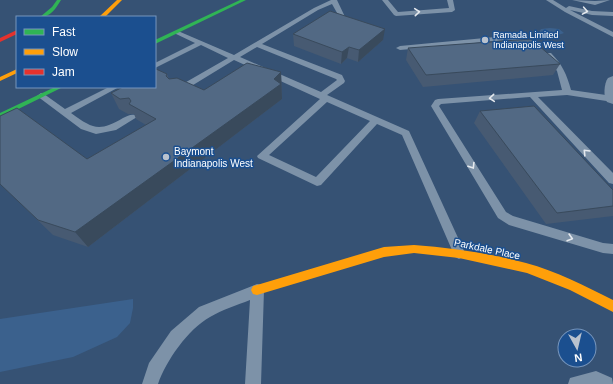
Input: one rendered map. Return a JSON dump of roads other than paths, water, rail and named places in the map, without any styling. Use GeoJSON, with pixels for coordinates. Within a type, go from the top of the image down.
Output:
{"type":"FeatureCollection","features":[{"type":"Feature","properties":{"kind":"main road"},"geometry":{"type":"LineString","coordinates":[[44,16],[54,8],[59,0]]}},
{"type":"Feature","properties":{"kind":"main road"},"geometry":{"type":"LineString","coordinates":[[103,16],[120,0]]}},
{"type":"Feature","properties":{"kind":"main road"},"geometry":{"type":"LineString","coordinates":[[156,42],[244,0]]}},
{"type":"Feature","properties":{"kind":"main road"},"geometry":{"type":"LineString","coordinates":[[0,40],[16,32]]}},
{"type":"Feature","properties":{"kind":"main road"},"geometry":{"type":"LineString","coordinates":[[0,79],[16,71]]}},
{"type":"Feature","properties":{"kind":"main road"},"geometry":{"type":"LineString","coordinates":[[0,116],[58,88]]}},
{"type":"Feature","properties":{"kind":"main road","name":"Parkdale Place"},"geometry":{"type":"LineString","coordinates":[[258,290],[384,252],[414,248],[459,253],[527,268],[574,286],[613,306]]}},
{"type":"Feature","properties":{"kind":"street"},"geometry":{"type":"LineString","coordinates":[[613,81],[613,99]]}},
{"type":"Feature","properties":{"kind":"lane"},"geometry":{"type":"LineString","coordinates":[[385,0],[396,14],[452,10],[450,0]]}},
{"type":"Feature","properties":{"kind":"lane"},"geometry":{"type":"LineString","coordinates":[[550,0],[557,5],[606,20]]}},
{"type":"Feature","properties":{"kind":"lane"},"geometry":{"type":"LineString","coordinates":[[575,0],[595,3],[607,0]]}},
{"type":"Feature","properties":{"kind":"lane"},"geometry":{"type":"LineString","coordinates":[[177,91],[316,9],[334,1],[343,19]]}},
{"type":"Feature","properties":{"kind":"lane"},"geometry":{"type":"LineString","coordinates":[[557,5],[592,13],[606,20],[613,35]]}},
{"type":"Feature","properties":{"kind":"lane"},"geometry":{"type":"LineString","coordinates":[[176,32],[406,133],[459,253]]}},
{"type":"Feature","properties":{"kind":"lane"},"geometry":{"type":"LineString","coordinates":[[400,48],[506,38],[529,42],[536,45],[558,64],[563,72],[567,92]]}},
{"type":"Feature","properties":{"kind":"lane"},"geometry":{"type":"LineString","coordinates":[[156,65],[200,43]]}},
{"type":"Feature","properties":{"kind":"lane"},"geometry":{"type":"LineString","coordinates":[[256,44],[339,77],[341,81],[262,156],[317,182],[376,120]]}},
{"type":"Feature","properties":{"kind":"lane"},"geometry":{"type":"LineString","coordinates":[[65,113],[113,88]]}},
{"type":"Feature","properties":{"kind":"lane"},"geometry":{"type":"LineString","coordinates":[[613,99],[567,92],[438,102],[435,106],[502,215],[508,220],[603,248],[613,249]]}},
{"type":"Feature","properties":{"kind":"lane"},"geometry":{"type":"LineString","coordinates":[[531,94],[613,180]]}},
{"type":"Feature","properties":{"kind":"lane"},"geometry":{"type":"LineString","coordinates":[[41,96],[91,130],[101,131],[112,128],[132,117]]}},
{"type":"Feature","properties":{"kind":"lane"},"geometry":{"type":"LineString","coordinates":[[150,384],[155,369],[176,336],[204,312],[258,290],[253,384]]}},
{"type":"Feature","properties":{"kind":"lane"},"geometry":{"type":"LineString","coordinates":[[576,384],[596,379],[606,384]]}},
{"type":"Feature","properties":{"kind":"water"},"geometry":{"type":"Polygon","coordinates":[[[541,29],[559,29],[564,33],[551,36],[544,35],[539,32],[541,29]]]}},
{"type":"Feature","properties":{"kind":"water"},"geometry":{"type":"Polygon","coordinates":[[[133,299],[130,323],[117,337],[73,357],[0,372],[0,319],[133,299]]]}},
{"type":"Feature","properties":{"kind":"place","name":"Ramada Limited Indianapolis West"},"geometry":{"type":"Point","coordinates":[485,40]}},
{"type":"Feature","properties":{"kind":"place","name":"Baymont Indianapolis West"},"geometry":{"type":"Point","coordinates":[166,157]}}]}
